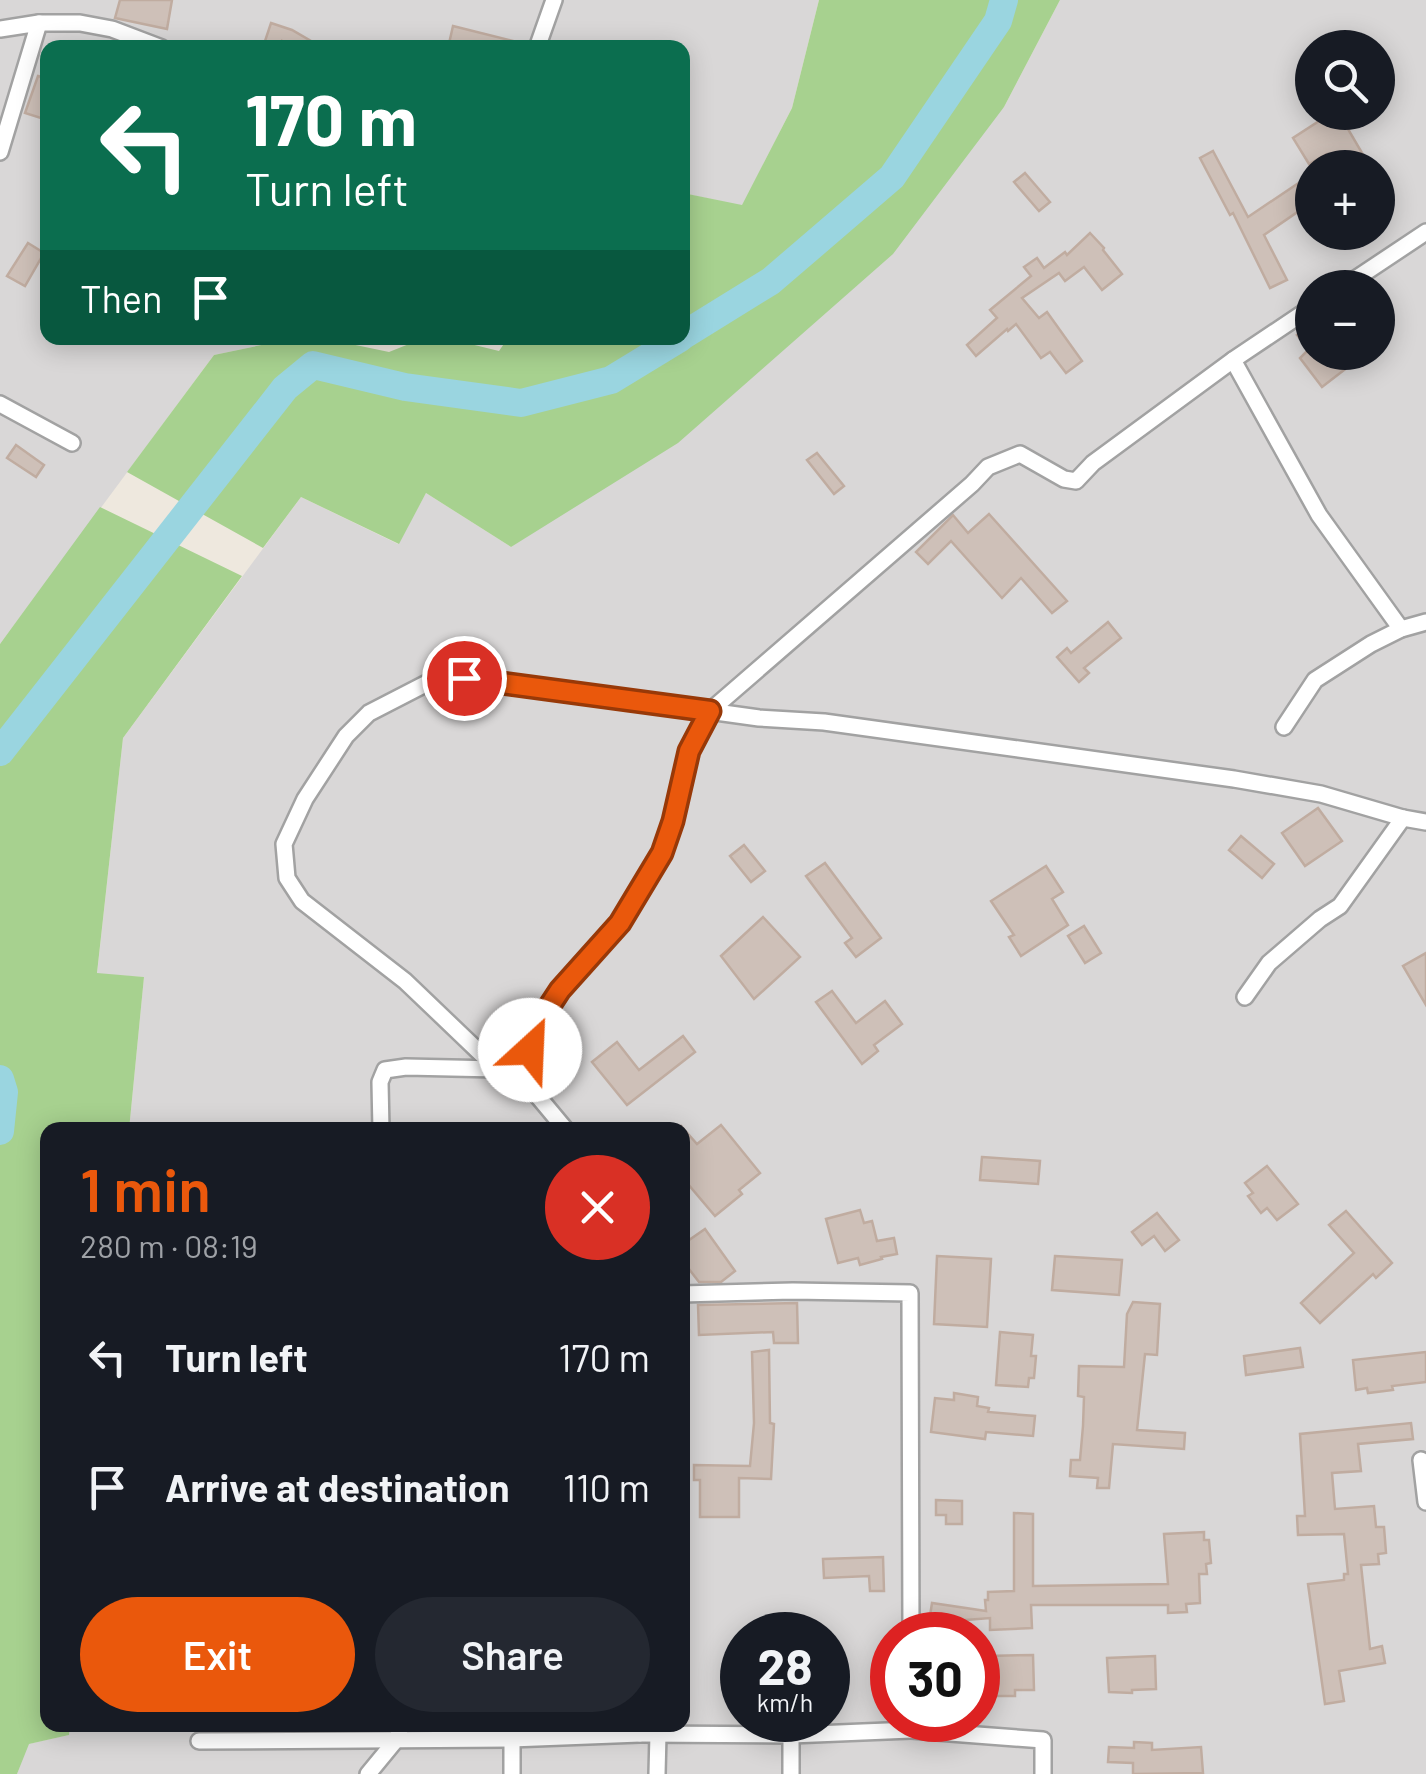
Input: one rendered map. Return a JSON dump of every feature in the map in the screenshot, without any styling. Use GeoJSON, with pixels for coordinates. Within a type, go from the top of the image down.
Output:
{"type":"FeatureCollection","features":[{"type":"Feature","properties":{"kind":"street"},"geometry":{"type":"LineString","coordinates":[[541,40],[554,0]]}},
{"type":"Feature","properties":{"kind":"street"},"geometry":{"type":"LineString","coordinates":[[0,29],[39,23],[80,23],[141,40]]}},
{"type":"Feature","properties":{"kind":"street"},"geometry":{"type":"LineString","coordinates":[[0,152],[39,23]]}},
{"type":"Feature","properties":{"kind":"street"},"geometry":{"type":"LineString","coordinates":[[1369,270],[1426,232]]}},
{"type":"Feature","properties":{"kind":"street"},"geometry":{"type":"LineString","coordinates":[[526,1082],[530,1050],[541,1019],[560,990],[620,923],[662,853],[689,751],[710,711],[988,467],[1020,454],[1064,480],[1076,481],[1093,463],[1295,318]]}},
{"type":"Feature","properties":{"kind":"street"},"geometry":{"type":"LineString","coordinates":[[1233,360],[1320,515],[1402,629]]}},
{"type":"Feature","properties":{"kind":"street"},"geometry":{"type":"LineString","coordinates":[[0,404],[72,443]]}},
{"type":"Feature","properties":{"kind":"street"},"geometry":{"type":"LineString","coordinates":[[1284,727],[1315,680],[1371,644],[1426,622]]}},
{"type":"Feature","properties":{"kind":"street"},"geometry":{"type":"LineString","coordinates":[[559,1122],[526,1082],[496,1069],[405,980],[302,902],[287,878],[284,844],[325,765],[346,736],[369,714],[435,678],[464,678],[710,711],[842,724],[1234,778],[1320,794],[1426,822]]}},
{"type":"Feature","properties":{"kind":"street"},"geometry":{"type":"LineString","coordinates":[[1245,996],[1269,963],[1340,906],[1403,818]]}},
{"type":"Feature","properties":{"kind":"street"},"geometry":{"type":"LineString","coordinates":[[381,1122],[380,1082],[385,1070],[496,1069]]}},
{"type":"Feature","properties":{"kind":"street"},"geometry":{"type":"LineString","coordinates":[[690,1294],[910,1294],[912,1612]]}},
{"type":"Feature","properties":{"kind":"street"},"geometry":{"type":"LineString","coordinates":[[1421,1460],[1426,1502]]}},
{"type":"Feature","properties":{"kind":"street"},"geometry":{"type":"LineString","coordinates":[[368,1774],[399,1732]]}},
{"type":"Feature","properties":{"kind":"street"},"geometry":{"type":"LineString","coordinates":[[199,1742],[399,1732],[512,1732],[512,1774]]}},
{"type":"Feature","properties":{"kind":"street"},"geometry":{"type":"LineString","coordinates":[[649,1732],[720,1734]]}},
{"type":"Feature","properties":{"kind":"street"},"geometry":{"type":"LineString","coordinates":[[656,1774],[658,1734]]}},
{"type":"Feature","properties":{"kind":"street"},"geometry":{"type":"LineString","coordinates":[[1000,1735],[1042,1740],[1042,1774]]}},
{"type":"Feature","properties":{"kind":"street"},"geometry":{"type":"LineString","coordinates":[[791,1774],[792,1742]]}},
{"type":"Feature","properties":{"kind":"shaded area"},"geometry":{"type":"Polygon","coordinates":[[[0,0],[819,0],[792,108],[742,206],[690,195],[690,40],[40,40],[40,345],[262,345],[214,355],[0,644],[0,0]]]}},
{"type":"Feature","properties":{"kind":"shaded area"},"geometry":{"type":"Polygon","coordinates":[[[1060,0],[1426,0],[1426,1774],[17,1774],[28,1744],[69,1732],[690,1732],[690,1122],[130,1122],[144,977],[97,974],[123,738],[301,497],[398,544],[426,493],[511,547],[1004,107],[1060,0]]]}},
{"type":"Feature","properties":{"kind":"green space"},"geometry":{"type":"Polygon","coordinates":[[[819,0],[1060,0],[1004,107],[893,254],[678,443],[511,547],[426,493],[399,544],[301,497],[263,548],[127,472],[214,355],[262,345],[356,345],[389,352],[406,345],[475,345],[499,351],[503,345],[690,345],[690,194],[742,205],[792,108],[819,0]]]}},
{"type":"Feature","properties":{"kind":"green space"},"geometry":{"type":"Polygon","coordinates":[[[100,507],[242,576],[123,738],[97,973],[144,977],[130,1122],[40,1122],[40,1732],[69,1732],[29,1744],[17,1774],[0,1774],[0,644],[100,507]]]}},
{"type":"Feature","properties":{"kind":"building"},"geometry":{"type":"Polygon","coordinates":[[[120,0],[172,0],[167,29],[115,18],[120,0]]]}},
{"type":"Feature","properties":{"kind":"building"},"geometry":{"type":"Polygon","coordinates":[[[271,23],[309,40],[265,40],[271,23]]]}},
{"type":"Feature","properties":{"kind":"building"},"geometry":{"type":"Polygon","coordinates":[[[453,26],[509,40],[450,40],[453,26]]]}},
{"type":"Feature","properties":{"kind":"building"},"geometry":{"type":"Polygon","coordinates":[[[38,76],[40,77],[40,118],[25,113],[38,76]]]}},
{"type":"Feature","properties":{"kind":"building"},"geometry":{"type":"Polygon","coordinates":[[[1305,130],[1349,130],[1360,150],[1300,150],[1293,138],[1305,130]]]}},
{"type":"Feature","properties":{"kind":"building"},"geometry":{"type":"Polygon","coordinates":[[[1213,151],[1248,217],[1295,185],[1295,214],[1264,235],[1287,280],[1270,288],[1200,158],[1213,151]]]}},
{"type":"Feature","properties":{"kind":"building"},"geometry":{"type":"Polygon","coordinates":[[[1025,173],[1050,202],[1039,211],[1014,182],[1025,173]]]}},
{"type":"Feature","properties":{"kind":"building"},"geometry":{"type":"Polygon","coordinates":[[[1090,233],[1122,274],[1102,290],[1084,267],[1065,281],[1059,273],[1022,298],[1039,318],[1047,312],[1082,361],[1066,373],[1050,352],[1041,358],[1016,324],[976,356],[967,345],[997,318],[990,310],[1031,276],[1024,267],[1037,258],[1044,268],[1065,252],[1067,255],[1090,233]]]}},
{"type":"Feature","properties":{"kind":"building"},"geometry":{"type":"Polygon","coordinates":[[[28,243],[40,250],[40,260],[25,286],[7,276],[28,243]]]}},
{"type":"Feature","properties":{"kind":"building"},"geometry":{"type":"Polygon","coordinates":[[[1309,370],[1344,370],[1322,387],[1309,370]]]}},
{"type":"Feature","properties":{"kind":"building"},"geometry":{"type":"Polygon","coordinates":[[[16,445],[44,465],[36,477],[7,458],[16,445]]]}},
{"type":"Feature","properties":{"kind":"building"},"geometry":{"type":"Polygon","coordinates":[[[817,453],[844,486],[834,494],[807,460],[817,453]]]}},
{"type":"Feature","properties":{"kind":"building"},"geometry":{"type":"Polygon","coordinates":[[[989,514],[1067,601],[1052,613],[1021,578],[1002,598],[951,541],[928,564],[916,552],[953,515],[968,533],[989,514]]]}},
{"type":"Feature","properties":{"kind":"building"},"geometry":{"type":"Polygon","coordinates":[[[1108,622],[1121,638],[1084,668],[1089,673],[1079,682],[1057,657],[1067,648],[1071,653],[1108,622]]]}},
{"type":"Feature","properties":{"kind":"building"},"geometry":{"type":"Polygon","coordinates":[[[1318,808],[1342,841],[1305,866],[1282,833],[1318,808]]]}},
{"type":"Feature","properties":{"kind":"building"},"geometry":{"type":"Polygon","coordinates":[[[1241,836],[1274,864],[1262,878],[1229,850],[1241,836]]]}},
{"type":"Feature","properties":{"kind":"building"},"geometry":{"type":"Polygon","coordinates":[[[744,845],[765,871],[751,882],[730,856],[744,845]]]}},
{"type":"Feature","properties":{"kind":"building"},"geometry":{"type":"Polygon","coordinates":[[[825,863],[881,938],[856,957],[845,943],[852,938],[806,876],[825,863]]]}},
{"type":"Feature","properties":{"kind":"building"},"geometry":{"type":"Polygon","coordinates":[[[1046,866],[1063,892],[1052,899],[1068,925],[1021,956],[1009,937],[1014,935],[991,901],[1046,866]]]}},
{"type":"Feature","properties":{"kind":"building"},"geometry":{"type":"Polygon","coordinates":[[[763,917],[800,957],[754,999],[721,956],[763,917]]]}},
{"type":"Feature","properties":{"kind":"building"},"geometry":{"type":"Polygon","coordinates":[[[1084,926],[1101,953],[1085,963],[1068,936],[1084,926]]]}},
{"type":"Feature","properties":{"kind":"building"},"geometry":{"type":"Polygon","coordinates":[[[1426,953],[1426,1005],[1403,966],[1426,953]]]}},
{"type":"Feature","properties":{"kind":"building"},"geometry":{"type":"Polygon","coordinates":[[[832,991],[856,1023],[885,1001],[902,1024],[874,1045],[878,1051],[862,1064],[816,1002],[832,991]]]}},
{"type":"Feature","properties":{"kind":"building"},"geometry":{"type":"Polygon","coordinates":[[[683,1036],[695,1052],[627,1105],[592,1062],[617,1042],[639,1070],[683,1036]]]}},
{"type":"Feature","properties":{"kind":"building"},"geometry":{"type":"Polygon","coordinates":[[[721,1125],[760,1173],[715,1216],[690,1186],[690,1136],[697,1144],[721,1125]]]}},
{"type":"Feature","properties":{"kind":"building"},"geometry":{"type":"Polygon","coordinates":[[[982,1157],[1040,1161],[1038,1184],[980,1180],[982,1157]]]}},
{"type":"Feature","properties":{"kind":"building"},"geometry":{"type":"Polygon","coordinates":[[[1267,1166],[1298,1204],[1277,1220],[1267,1208],[1261,1213],[1248,1196],[1253,1193],[1245,1183],[1267,1166]]]}},
{"type":"Feature","properties":{"kind":"building"},"geometry":{"type":"Polygon","coordinates":[[[860,1210],[864,1223],[872,1221],[877,1241],[894,1238],[897,1254],[860,1265],[858,1258],[838,1263],[826,1219],[860,1210]]]}},
{"type":"Feature","properties":{"kind":"building"},"geometry":{"type":"Polygon","coordinates":[[[1346,1211],[1392,1263],[1376,1278],[1373,1274],[1320,1323],[1301,1303],[1354,1253],[1329,1225],[1346,1211]]]}},
{"type":"Feature","properties":{"kind":"building"},"geometry":{"type":"Polygon","coordinates":[[[1157,1213],[1179,1240],[1165,1251],[1154,1236],[1142,1245],[1132,1232],[1157,1213]]]}},
{"type":"Feature","properties":{"kind":"building"},"geometry":{"type":"Polygon","coordinates":[[[705,1229],[735,1271],[721,1282],[699,1282],[690,1270],[690,1239],[705,1229]]]}},
{"type":"Feature","properties":{"kind":"building"},"geometry":{"type":"Polygon","coordinates":[[[937,1256],[991,1259],[987,1327],[934,1324],[937,1256]]]}},
{"type":"Feature","properties":{"kind":"building"},"geometry":{"type":"Polygon","coordinates":[[[1055,1256],[1122,1260],[1119,1295],[1052,1290],[1055,1256]]]}},
{"type":"Feature","properties":{"kind":"building"},"geometry":{"type":"Polygon","coordinates":[[[1133,1302],[1160,1304],[1157,1355],[1145,1354],[1137,1430],[1185,1433],[1184,1449],[1113,1444],[1109,1488],[1097,1488],[1098,1478],[1070,1476],[1071,1460],[1080,1460],[1083,1426],[1079,1366],[1124,1367],[1127,1314],[1133,1302]]]}},
{"type":"Feature","properties":{"kind":"building"},"geometry":{"type":"Polygon","coordinates":[[[797,1303],[798,1343],[774,1343],[773,1332],[699,1335],[698,1305],[797,1303]]]}},
{"type":"Feature","properties":{"kind":"building"},"geometry":{"type":"Polygon","coordinates":[[[1000,1332],[1033,1335],[1034,1378],[1029,1378],[1028,1387],[996,1385],[1000,1332]]]}},
{"type":"Feature","properties":{"kind":"building"},"geometry":{"type":"Polygon","coordinates":[[[1300,1348],[1303,1367],[1246,1375],[1244,1356],[1300,1348]]]}},
{"type":"Feature","properties":{"kind":"building"},"geometry":{"type":"Polygon","coordinates":[[[769,1350],[770,1423],[774,1424],[771,1479],[739,1478],[739,1517],[700,1517],[700,1480],[694,1480],[694,1465],[750,1466],[754,1423],[752,1352],[769,1350]]]}},
{"type":"Feature","properties":{"kind":"building"},"geometry":{"type":"Polygon","coordinates":[[[1426,1352],[1426,1382],[1368,1393],[1367,1388],[1356,1390],[1353,1360],[1426,1352]]]}},
{"type":"Feature","properties":{"kind":"building"},"geometry":{"type":"Polygon","coordinates":[[[954,1393],[978,1397],[977,1406],[989,1408],[988,1412],[1035,1416],[1033,1436],[986,1432],[985,1439],[931,1432],[935,1398],[954,1400],[954,1393]]]}},
{"type":"Feature","properties":{"kind":"building"},"geometry":{"type":"Polygon","coordinates":[[[1411,1423],[1413,1439],[1358,1444],[1361,1471],[1332,1473],[1335,1509],[1374,1506],[1376,1527],[1384,1527],[1386,1553],[1378,1554],[1379,1564],[1361,1565],[1370,1649],[1382,1646],[1385,1663],[1339,1671],[1344,1701],[1325,1704],[1308,1584],[1344,1580],[1344,1574],[1348,1574],[1344,1534],[1298,1535],[1297,1516],[1305,1516],[1300,1434],[1411,1423]]]}},
{"type":"Feature","properties":{"kind":"building"},"geometry":{"type":"Polygon","coordinates":[[[936,1500],[962,1501],[962,1524],[946,1524],[946,1515],[936,1515],[936,1500]]]}},
{"type":"Feature","properties":{"kind":"building"},"geometry":{"type":"Polygon","coordinates":[[[1014,1513],[1033,1514],[1033,1586],[1168,1584],[1164,1534],[1204,1532],[1204,1540],[1209,1540],[1211,1563],[1206,1564],[1207,1574],[1199,1574],[1200,1603],[1186,1604],[1187,1612],[1168,1613],[1168,1605],[1031,1605],[1032,1628],[1000,1630],[1000,1612],[931,1612],[932,1603],[986,1611],[988,1592],[1014,1591],[1014,1513]]]}},
{"type":"Feature","properties":{"kind":"building"},"geometry":{"type":"Polygon","coordinates":[[[883,1557],[884,1591],[870,1591],[869,1576],[824,1578],[823,1559],[883,1557]]]}},
{"type":"Feature","properties":{"kind":"building"},"geometry":{"type":"Polygon","coordinates":[[[1033,1655],[1034,1690],[1015,1690],[1015,1696],[1000,1696],[1000,1656],[1033,1655]]]}},
{"type":"Feature","properties":{"kind":"building"},"geometry":{"type":"Polygon","coordinates":[[[1155,1656],[1156,1689],[1109,1692],[1107,1658],[1155,1656]]]}},
{"type":"Feature","properties":{"kind":"building"},"geometry":{"type":"Polygon","coordinates":[[[1134,1742],[1152,1743],[1152,1750],[1201,1747],[1203,1773],[1133,1774],[1133,1763],[1108,1762],[1109,1747],[1134,1748],[1134,1742]]]}},
{"type":"Feature","properties":{"kind":"waterway"},"geometry":{"type":"LineString","coordinates":[[690,331],[771,281],[892,177],[998,21],[1004,0]]}},
{"type":"Feature","properties":{"kind":"waterway"},"geometry":{"type":"LineString","coordinates":[[0,752],[285,388],[313,365],[405,387],[521,403],[611,380],[668,345]]}},
{"type":"Feature","properties":{"kind":"waterway"},"geometry":{"type":"LineString","coordinates":[[0,1079],[4,1092],[0,1131]]}},
{"type":"Feature","properties":{"kind":"route"},"geometry":{"type":"LineString","coordinates":[[464,678],[710,711],[689,751],[662,853],[620,923],[560,990],[541,1019],[530,1050]]}}]}
